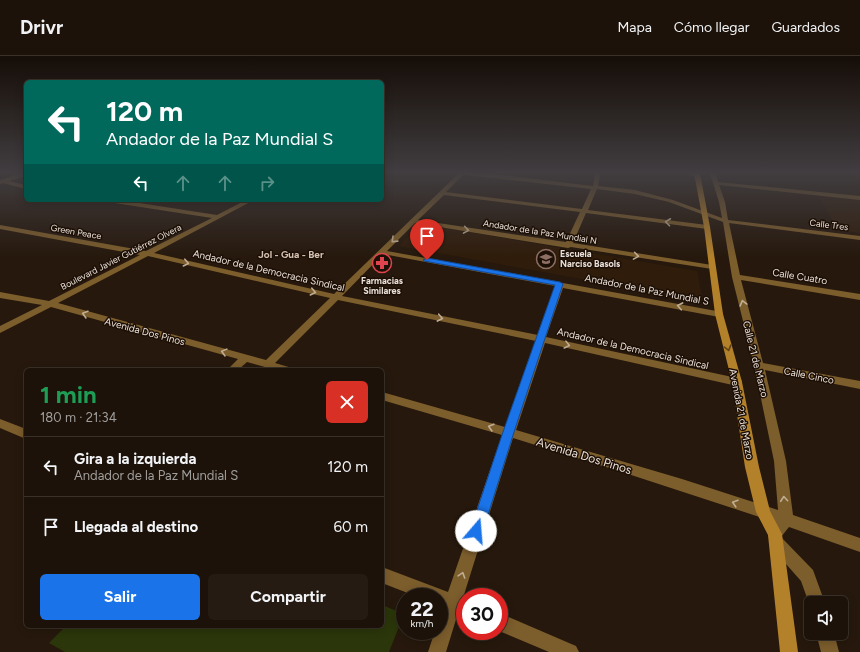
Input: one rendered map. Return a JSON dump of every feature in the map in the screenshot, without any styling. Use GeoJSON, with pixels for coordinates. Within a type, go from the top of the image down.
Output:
{"type":"FeatureCollection","features":[{"type":"Feature","properties":{"kind":"street"},"geometry":{"type":"LineString","coordinates":[[268,364],[436,201]]}},
{"type":"Feature","properties":{"kind":"street"},"geometry":{"type":"LineString","coordinates":[[505,201],[707,227]]}},
{"type":"Feature","properties":{"kind":"street"},"geometry":{"type":"LineString","coordinates":[[568,246],[589,201]]}},
{"type":"Feature","properties":{"kind":"street","name":"Calle Tres"},"geometry":{"type":"LineString","coordinates":[[668,201],[725,221],[860,238]]}},
{"type":"Feature","properties":{"kind":"street","name":"Avenida 21 de Marzo"},"geometry":{"type":"LineString","coordinates":[[702,201],[718,314],[737,382],[752,467],[763,512],[776,538],[789,652]]}},
{"type":"Feature","properties":{"kind":"street","name":"Calle 21 de Marzo"},"geometry":{"type":"LineString","coordinates":[[722,201],[736,277],[759,365],[780,461],[786,519]]}},
{"type":"Feature","properties":{"kind":"street"},"geometry":{"type":"LineString","coordinates":[[121,202],[219,217]]}},
{"type":"Feature","properties":{"kind":"street","name":"Boulevard Javier Gutiérrez Olvera"},"geometry":{"type":"LineString","coordinates":[[0,330],[247,202]]}},
{"type":"Feature","properties":{"kind":"street","name":"Andador de la Paz Mundial N"},"geometry":{"type":"LineString","coordinates":[[414,221],[712,268]]}},
{"type":"Feature","properties":{"kind":"street","name":"Green Peace"},"geometry":{"type":"LineString","coordinates":[[0,227],[148,254]]}},
{"type":"Feature","properties":{"kind":"street","name":"Andador de la Paz Mundial S"},"geometry":{"type":"LineString","coordinates":[[382,252],[718,314]]}},
{"type":"Feature","properties":{"kind":"street","name":"Andador de la Democracia Sindical"},"geometry":{"type":"LineString","coordinates":[[148,254],[336,297],[541,339],[737,382]]}},
{"type":"Feature","properties":{"kind":"street","name":"Calle Cuatro"},"geometry":{"type":"LineString","coordinates":[[736,277],[860,297]]}},
{"type":"Feature","properties":{"kind":"street"},"geometry":{"type":"LineString","coordinates":[[464,588],[509,432],[560,284]]}},
{"type":"Feature","properties":{"kind":"street","name":"Avenida Dos Pinos"},"geometry":{"type":"LineString","coordinates":[[0,295],[51,304],[281,368]]}},
{"type":"Feature","properties":{"kind":"street"},"geometry":{"type":"LineString","coordinates":[[234,368],[245,358]]}},
{"type":"Feature","properties":{"kind":"street","name":"Calle Cinco"},"geometry":{"type":"LineString","coordinates":[[759,365],[860,385]]}},
{"type":"Feature","properties":{"kind":"street","name":"Avenida Dos Pinos"},"geometry":{"type":"LineString","coordinates":[[384,397],[509,432],[786,519],[860,545]]}},
{"type":"Feature","properties":{"kind":"street"},"geometry":{"type":"LineString","coordinates":[[0,423],[24,433]]}},
{"type":"Feature","properties":{"kind":"street"},"geometry":{"type":"LineString","coordinates":[[786,519],[776,538],[807,576],[814,596]]}},
{"type":"Feature","properties":{"kind":"street"},"geometry":{"type":"LineString","coordinates":[[384,576],[456,604]]}},
{"type":"Feature","properties":{"kind":"street"},"geometry":{"type":"LineString","coordinates":[[437,652],[456,611]]}},
{"type":"Feature","properties":{"kind":"street"},"geometry":{"type":"LineString","coordinates":[[508,626],[570,652]]}},
{"type":"Feature","properties":{"kind":"street"},"geometry":{"type":"LineString","coordinates":[[827,640],[830,652]]}},
{"type":"Feature","properties":{"kind":"shaded area"},"geometry":{"type":"Polygon","coordinates":[[[821,201],[860,201],[860,233],[838,230],[821,201]]]}},
{"type":"Feature","properties":{"kind":"shaded area","name":"Escuela Narciso Basols"},"geometry":{"type":"Polygon","coordinates":[[[420,224],[697,271],[703,301],[399,246],[420,224]]]}},
{"type":"Feature","properties":{"kind":"green space"},"geometry":{"type":"Polygon","coordinates":[[[384,606],[396,611],[396,634],[389,652],[65,652],[49,643],[64,628],[384,628],[384,606]]]}},
{"type":"Feature","properties":{"kind":"place","name":"Escuela Narciso Basols"},"geometry":{"type":"Point","coordinates":[546,259]}},
{"type":"Feature","properties":{"kind":"place","name":"Farmacias Similares"},"geometry":{"type":"Point","coordinates":[382,263]}},
{"type":"Feature","properties":{"kind":"district","name":"Jol - Gua - Ber"},"geometry":{"type":"Point","coordinates":[291,254]}},
{"type":"Feature","properties":{"kind":"route"},"geometry":{"type":"LineString","coordinates":[[427,260],[560,284],[476,531]]}}]}
